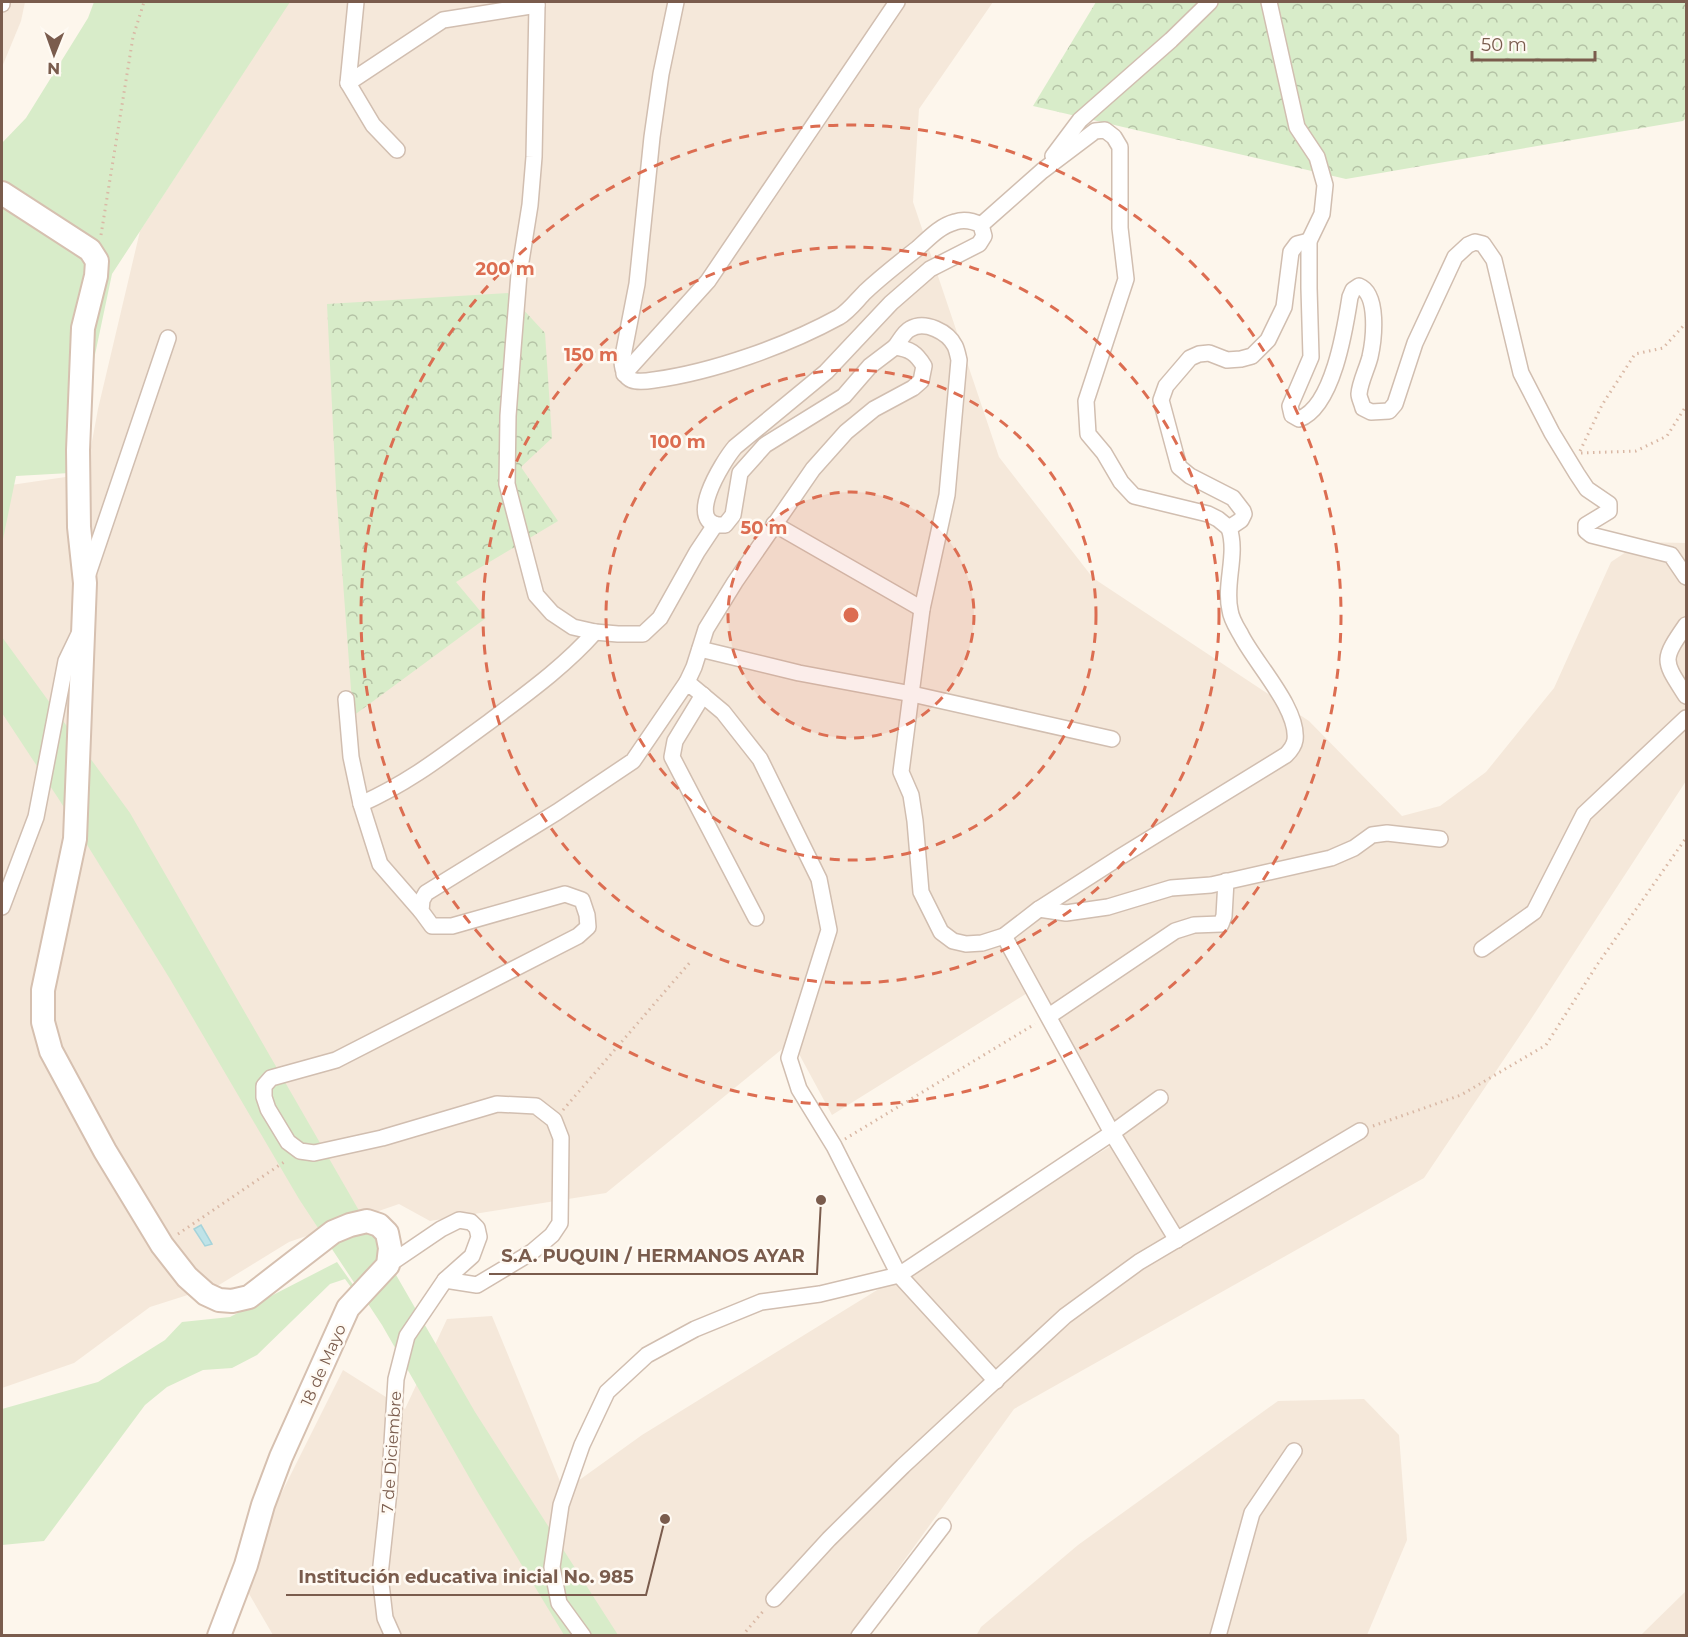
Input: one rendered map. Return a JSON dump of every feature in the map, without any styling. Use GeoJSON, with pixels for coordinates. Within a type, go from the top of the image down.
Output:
{"type":"FeatureCollection","features":[{"type":"Feature","properties":{"kind":"street"},"geometry":{"type":"LineString","coordinates":[[356,2],[348,83],[373,125],[397,150]]}},
{"type":"Feature","properties":{"kind":"street"},"geometry":{"type":"LineString","coordinates":[[676,2],[661,74],[637,284],[622,361],[624,374],[630,380],[638,382],[672,378],[733,361],[801,335],[841,315],[884,274],[942,228],[955,222],[969,221],[981,225]]}},
{"type":"Feature","properties":{"kind":"street"},"geometry":{"type":"LineString","coordinates":[[624,374],[708,281],[897,2]]}},
{"type":"Feature","properties":{"kind":"street"},"geometry":{"type":"LineString","coordinates":[[1042,171],[1080,120],[1172,40],[1210,2]]}},
{"type":"Feature","properties":{"kind":"street"},"geometry":{"type":"LineString","coordinates":[[1269,2],[1297,127],[1317,157],[1325,185],[1322,214],[1310,241],[1311,357],[1290,406],[1292,415],[1299,419],[1310,415],[1317,405],[1340,354],[1350,297],[1353,290],[1359,286],[1365,289],[1370,298],[1374,320],[1371,354],[1359,396],[1363,408],[1371,412],[1389,411],[1395,404],[1415,344],[1455,257],[1474,242],[1483,244],[1494,260],[1521,373],[1552,434],[1587,489],[1609,504],[1609,511],[1586,525],[1586,531],[1591,535],[1671,555],[1686,577]]}},
{"type":"Feature","properties":{"kind":"street"},"geometry":{"type":"LineString","coordinates":[[348,83],[443,20],[536,3],[534,157],[530,205],[519,274],[508,416],[507,484],[536,595],[562,621],[573,627],[595,632],[643,634],[660,618],[715,525]]}},
{"type":"Feature","properties":{"kind":"street"},"geometry":{"type":"LineString","coordinates":[[1105,130],[1114,137],[1120,147],[1120,228],[1126,279],[1086,401],[1088,434],[1104,453],[1121,482],[1134,496],[1208,514],[1228,528],[1232,540],[1230,611],[1242,638],[1276,688],[1293,721],[1296,738],[1286,756],[1120,856],[1039,909],[1004,936],[982,943],[966,944],[953,941],[941,932],[921,892],[911,795],[901,772],[922,609],[947,495],[959,360],[955,346],[937,329],[922,326],[909,329],[895,347],[870,366],[844,396],[765,445],[740,473],[733,516],[725,525],[715,525],[708,521],[705,511],[707,495],[724,460],[735,447],[826,372],[891,303],[930,269],[980,244],[984,236],[981,225],[1042,171],[1095,131],[1105,130]]}},
{"type":"Feature","properties":{"kind":"street"},"geometry":{"type":"LineString","coordinates":[[2,193],[90,250],[97,261],[96,276],[83,328],[78,450],[79,516],[85,583],[75,839],[43,990],[43,1022],[51,1051],[105,1151],[162,1245],[187,1277],[206,1294],[219,1300],[231,1301],[249,1297],[333,1232],[367,1221],[379,1225],[387,1233],[390,1248],[388,1265]]}},
{"type":"Feature","properties":{"kind":"street"},"geometry":{"type":"LineString","coordinates":[[1228,528],[1241,520],[1243,511],[1233,498],[1190,476],[1179,467],[1161,400],[1166,386],[1190,358],[1209,353],[1227,360],[1240,359],[1252,356],[1268,340],[1284,307],[1291,252],[1297,244],[1310,241]]}},
{"type":"Feature","properties":{"kind":"street"},"geometry":{"type":"LineString","coordinates":[[85,583],[168,338]]}},
{"type":"Feature","properties":{"kind":"street"},"geometry":{"type":"LineString","coordinates":[[421,911],[422,900],[426,893],[557,812],[633,761],[687,682],[706,629],[735,582],[813,469],[846,432],[874,410],[914,388],[921,381],[924,366],[916,354],[909,349],[895,347]]}},
{"type":"Feature","properties":{"kind":"street"},"geometry":{"type":"LineString","coordinates":[[774,524],[922,609]]}},
{"type":"Feature","properties":{"kind":"street"},"geometry":{"type":"LineString","coordinates":[[1686,625],[1669,650],[1668,667],[1686,696]]}},
{"type":"Feature","properties":{"kind":"street"},"geometry":{"type":"LineString","coordinates":[[2,907],[36,817],[66,661],[83,626]]}},
{"type":"Feature","properties":{"kind":"street"},"geometry":{"type":"LineString","coordinates":[[362,804],[395,789],[435,763],[576,654],[595,632]]}},
{"type":"Feature","properties":{"kind":"street"},"geometry":{"type":"LineString","coordinates":[[700,649],[799,674],[912,694],[1112,739]]}},
{"type":"Feature","properties":{"kind":"street"},"geometry":{"type":"LineString","coordinates":[[687,682],[723,712],[760,759],[819,879],[829,930],[789,1058],[799,1089],[834,1146],[899,1275],[996,1381]]}},
{"type":"Feature","properties":{"kind":"street"},"geometry":{"type":"LineString","coordinates":[[703,695],[675,741],[672,747],[672,757],[756,918]]}},
{"type":"Feature","properties":{"kind":"street"},"geometry":{"type":"LineString","coordinates":[[346,699],[351,757],[380,864],[432,926],[452,926],[565,894],[582,900],[587,915],[588,927],[578,936],[336,1060],[271,1078],[264,1086],[264,1097],[268,1109],[288,1142],[300,1151],[314,1153],[382,1138],[497,1104],[536,1106],[554,1120],[561,1138],[561,1202],[560,1223],[552,1235],[532,1252],[477,1285],[444,1280]]}},
{"type":"Feature","properties":{"kind":"street"},"geometry":{"type":"LineString","coordinates":[[1482,949],[1534,912],[1584,814],[1686,718]]}},
{"type":"Feature","properties":{"kind":"street"},"geometry":{"type":"LineString","coordinates":[[1039,909],[1066,913],[1108,907],[1170,888],[1211,885],[1331,858],[1354,848],[1372,835],[1387,833],[1440,839]]}},
{"type":"Feature","properties":{"kind":"street"},"geometry":{"type":"LineString","coordinates":[[1049,1016],[1175,931],[1194,925],[1221,924],[1224,916],[1226,881]]}},
{"type":"Feature","properties":{"kind":"street"},"geometry":{"type":"LineString","coordinates":[[1004,936],[1112,1132],[1177,1239]]}},
{"type":"Feature","properties":{"kind":"street"},"geometry":{"type":"LineString","coordinates":[[583,1635],[559,1603],[552,1567],[561,1505],[582,1445],[607,1392],[646,1355],[695,1329],[761,1302],[820,1294],[899,1275],[1160,1098]]}},
{"type":"Feature","properties":{"kind":"street"},"geometry":{"type":"LineString","coordinates":[[774,1599],[838,1531],[1065,1316],[1139,1262],[1360,1131]]}},
{"type":"Feature","properties":{"kind":"street","name":"18 de Mayo"},"geometry":{"type":"LineString","coordinates":[[219,1635],[246,1565],[263,1505],[281,1457],[348,1308],[388,1265],[441,1229],[459,1220],[471,1222],[477,1228],[479,1237],[477,1247],[472,1256],[444,1280]]}},
{"type":"Feature","properties":{"kind":"street","name":"7 de Diciembre"},"geometry":{"type":"LineString","coordinates":[[393,1635],[385,1618],[380,1575],[389,1491],[396,1379],[407,1336],[444,1280]]}},
{"type":"Feature","properties":{"kind":"street"},"geometry":{"type":"LineString","coordinates":[[1218,1635],[1252,1513],[1294,1451]]}},
{"type":"Feature","properties":{"kind":"street"},"geometry":{"type":"LineString","coordinates":[[859,1635],[943,1526]]}},
{"type":"Feature","properties":{"kind":"path"},"geometry":{"type":"LineString","coordinates":[[97,261],[133,37],[144,2]]}},
{"type":"Feature","properties":{"kind":"path"},"geometry":{"type":"LineString","coordinates":[[1686,323],[1663,348],[1635,354],[1602,405],[1579,453],[1636,451],[1667,436],[1686,406]]}},
{"type":"Feature","properties":{"kind":"path"},"geometry":{"type":"LineString","coordinates":[[1360,1131],[1461,1095],[1546,1045],[1597,965],[1686,838]]}},
{"type":"Feature","properties":{"kind":"path"},"geometry":{"type":"LineString","coordinates":[[554,1120],[692,960]]}},
{"type":"Feature","properties":{"kind":"path"},"geometry":{"type":"LineString","coordinates":[[834,1146],[1049,1016]]}},
{"type":"Feature","properties":{"kind":"path"},"geometry":{"type":"LineString","coordinates":[[162,1245],[300,1151]]}},
{"type":"Feature","properties":{"kind":"path"},"geometry":{"type":"LineString","coordinates":[[742,1635],[774,1599]]}},
{"type":"Feature","properties":{"kind":"shaded area"},"geometry":{"type":"Polygon","coordinates":[[[2,2],[25,2],[21,21],[2,67],[2,2]]]}},
{"type":"Feature","properties":{"kind":"shaded area"},"geometry":{"type":"Polygon","coordinates":[[[289,2],[993,2],[919,109],[913,202],[999,457],[1093,578],[1309,721],[1402,816],[1440,806],[1486,772],[1554,688],[1611,562],[1641,542],[1686,543],[1686,781],[1424,1178],[1014,1409],[850,1635],[273,1635],[245,1587],[277,1502],[343,1370],[405,1409],[447,1319],[492,1316],[564,1491],[642,1435],[1122,1139],[1037,987],[832,1115],[792,1041],[606,1193],[430,1221],[399,1204],[289,1242],[219,1285],[150,1307],[74,1363],[2,1388],[2,536],[11,485],[86,474],[98,409],[140,231],[289,2]]]}},
{"type":"Feature","properties":{"kind":"shaded area"},"geometry":{"type":"Polygon","coordinates":[[[1364,1399],[1399,1435],[1407,1540],[1367,1635],[976,1636],[981,1627],[1078,1545],[1278,1401],[1364,1399]]]}},
{"type":"Feature","properties":{"kind":"shaded area"},"geometry":{"type":"Polygon","coordinates":[[[1686,1591],[1686,1635],[1641,1635],[1686,1591]]]}},
{"type":"Feature","properties":{"kind":"green space"},"geometry":{"type":"Polygon","coordinates":[[[94,2],[290,2],[112,274],[70,473],[16,476],[2,544],[2,143],[26,118],[88,18],[94,2]]]}},
{"type":"Feature","properties":{"kind":"green space"},"geometry":{"type":"Polygon","coordinates":[[[1096,2],[1686,2],[1686,118],[1683,121],[1346,179],[1033,106],[1096,2]]]}},
{"type":"Feature","properties":{"kind":"green space"},"geometry":{"type":"Polygon","coordinates":[[[508,293],[545,333],[552,438],[521,467],[558,521],[456,582],[486,618],[353,716],[336,488],[327,304],[508,293]]]}},
{"type":"Feature","properties":{"kind":"green space"},"geometry":{"type":"Polygon","coordinates":[[[2,637],[130,813],[475,1412],[618,1635],[564,1635],[477,1491],[382,1325],[299,1199],[170,979],[60,801],[2,713],[2,637]]]}},
{"type":"Feature","properties":{"kind":"green space"},"geometry":{"type":"Polygon","coordinates":[[[337,1262],[361,1296],[359,1298],[345,1279],[330,1284],[257,1355],[232,1368],[203,1370],[167,1387],[145,1405],[44,1541],[2,1545],[2,1409],[98,1382],[165,1340],[182,1322],[230,1317],[337,1262]]]}},
{"type":"Feature","properties":{"kind":"water"},"geometry":{"type":"Polygon","coordinates":[[[201,1225],[212,1244],[205,1246],[194,1229],[201,1225]]]}},
{"type":"Feature","properties":{"kind":"place","name":"S.A. PUQUIN / HERMANOS AYAR"},"geometry":{"type":"Point","coordinates":[821,1200]}},
{"type":"Feature","properties":{"kind":"place","name":"Institución educativa inicial No. 985"},"geometry":{"type":"Point","coordinates":[665,1519]}}]}
